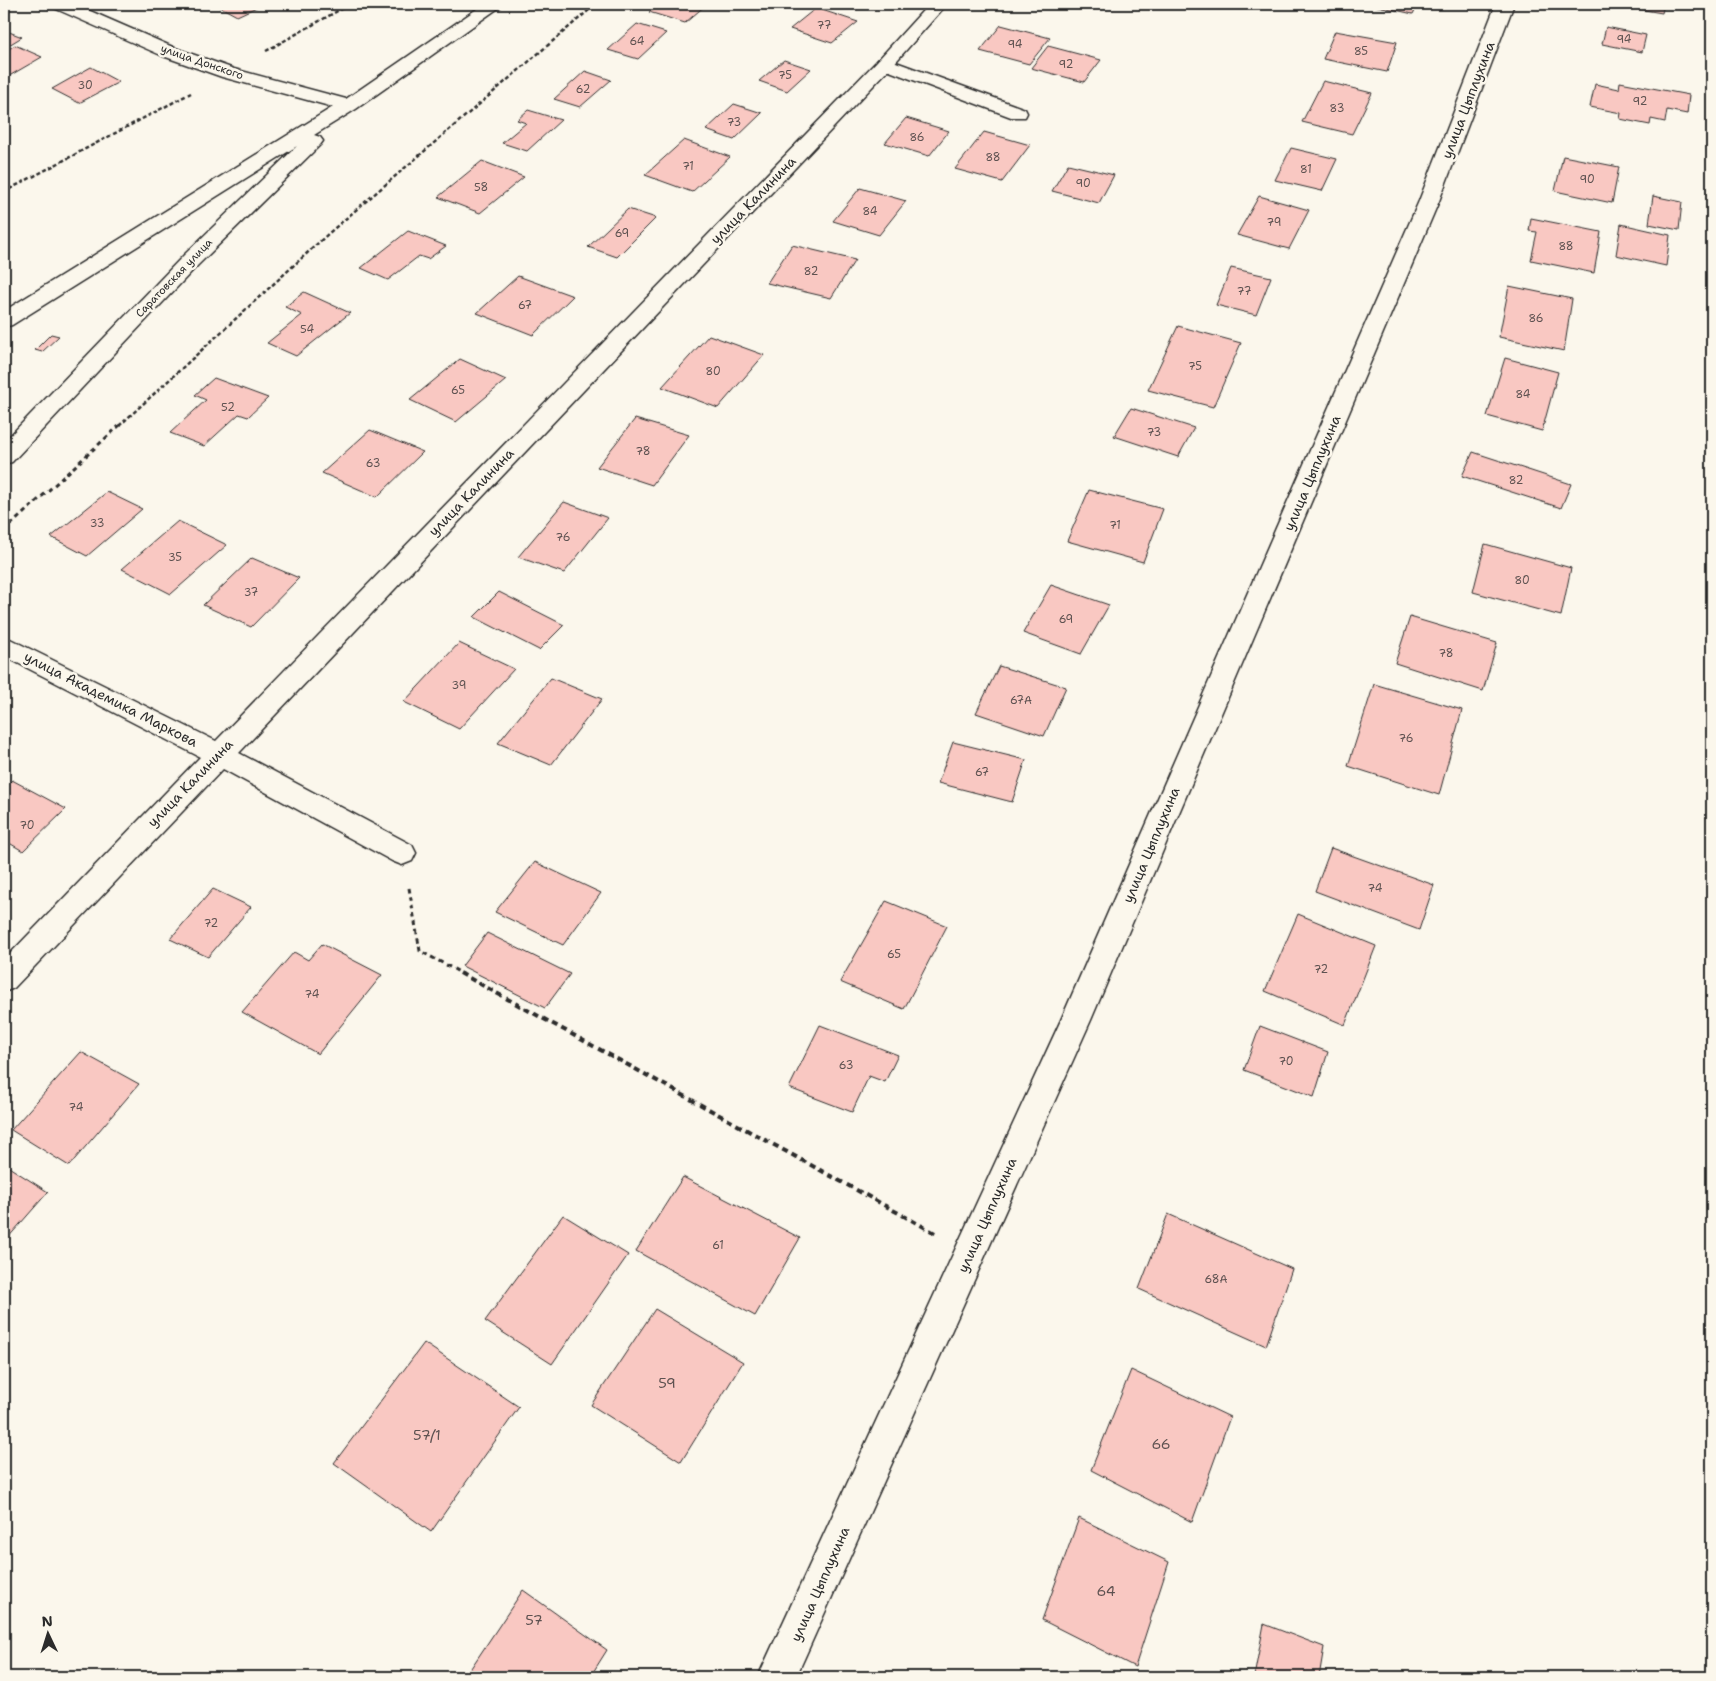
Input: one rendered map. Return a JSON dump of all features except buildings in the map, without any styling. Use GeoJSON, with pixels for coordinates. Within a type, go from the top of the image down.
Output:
{"type":"FeatureCollection","features":[{"type":"Feature","properties":{"kind":"street","name":"улица Донского"},"geometry":{"type":"LineString","coordinates":[[60,4],[168,52],[228,73],[349,105]]}},
{"type":"Feature","properties":{"kind":"street","name":"Саратовская улица"},"geometry":{"type":"LineString","coordinates":[[4,320],[349,105],[495,4]]}},
{"type":"Feature","properties":{"kind":"street","name":"улица Калинина"},"geometry":{"type":"LineString","coordinates":[[4,979],[218,754],[885,63],[938,4]]}},
{"type":"Feature","properties":{"kind":"street","name":"улица Цыплухина"},"geometry":{"type":"LineString","coordinates":[[777,1677],[1080,1011],[1429,201],[1505,4]]}},
{"type":"Feature","properties":{"kind":"street"},"geometry":{"type":"LineString","coordinates":[[885,63],[1018,113]]}},
{"type":"Feature","properties":{"kind":"street","name":"Саратовская улица"},"geometry":{"type":"LineString","coordinates":[[4,456],[191,260],[349,105]]}},
{"type":"Feature","properties":{"kind":"street","name":"улица Академика Маркова"},"geometry":{"type":"LineString","coordinates":[[4,645],[218,754],[402,853]]}},
{"type":"Feature","properties":{"kind":"path"},"geometry":{"type":"LineString","coordinates":[[4,192],[228,73],[350,4]]}},
{"type":"Feature","properties":{"kind":"path"},"geometry":{"type":"LineString","coordinates":[[4,530],[329,233],[596,4]]}},
{"type":"Feature","properties":{"kind":"path"},"geometry":{"type":"LineString","coordinates":[[402,853],[420,951],[970,1252]]}}]}
